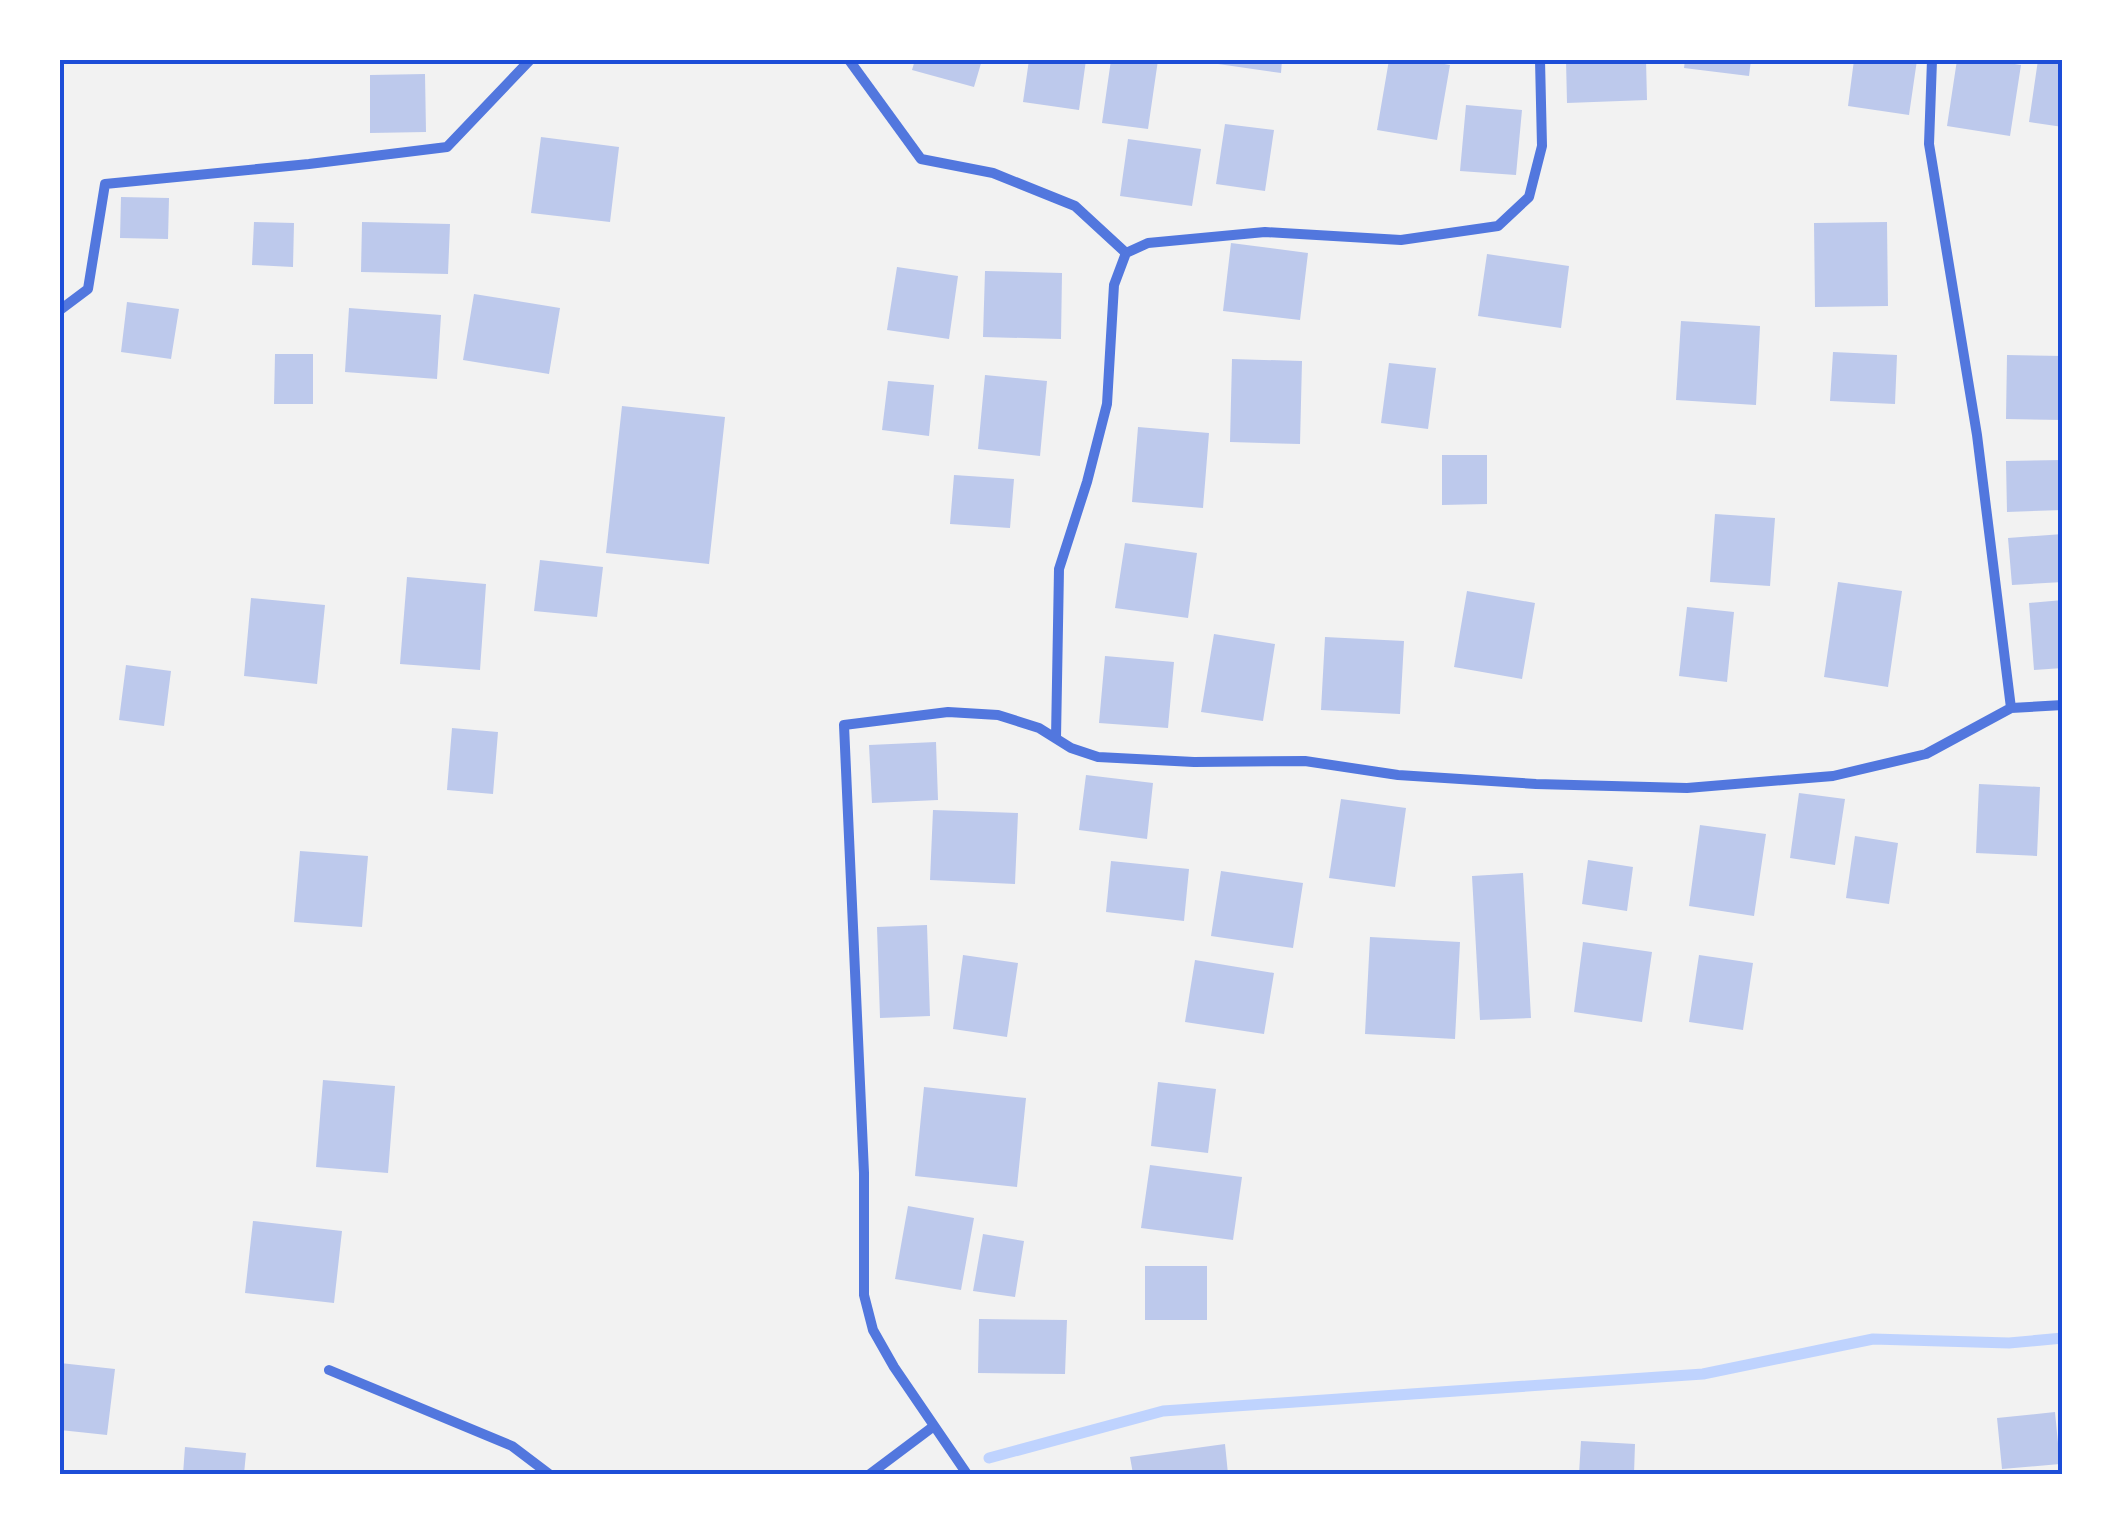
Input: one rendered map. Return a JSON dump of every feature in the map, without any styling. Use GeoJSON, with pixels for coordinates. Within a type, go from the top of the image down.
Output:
{"type":"FeatureCollection","features":[{"type":"Feature","properties":{"kind":"street"},"geometry":{"type":"LineString","coordinates":[[60,310],[88,289],[105,184],[447,147],[530,60]]}},
{"type":"Feature","properties":{"kind":"street"},"geometry":{"type":"LineString","coordinates":[[849,60],[920,159],[992,173],[1075,206],[1126,252]]}},
{"type":"Feature","properties":{"kind":"street"},"geometry":{"type":"LineString","coordinates":[[1056,738],[1059,569],[1107,404],[1114,286],[1126,252],[1148,243],[1265,232],[1401,240],[1498,226],[1530,197],[1542,146],[1540,60]]}},
{"type":"Feature","properties":{"kind":"street"},"geometry":{"type":"LineString","coordinates":[[1932,60],[1929,144],[1977,435],[2011,708]]}},
{"type":"Feature","properties":{"kind":"street"},"geometry":{"type":"LineString","coordinates":[[967,1474],[872,1330],[864,1295],[864,1172],[844,725],[948,712],[998,715],[1039,728],[1071,748],[1098,756],[1194,762],[1306,761],[1418,776],[1686,788],[1833,776],[1926,754],[2011,708],[2063,705]]}},
{"type":"Feature","properties":{"kind":"street"},"geometry":{"type":"LineString","coordinates":[[329,1370],[512,1446],[548,1474]]}},
{"type":"Feature","properties":{"kind":"street"},"geometry":{"type":"LineString","coordinates":[[870,1474],[934,1426]]}},
{"type":"Feature","properties":{"kind":"building"},"geometry":{"type":"Polygon","coordinates":[[[915,60],[982,60],[974,87],[912,70],[915,60]]]}},
{"type":"Feature","properties":{"kind":"building"},"geometry":{"type":"Polygon","coordinates":[[[1029,60],[1086,60],[1079,110],[1023,102],[1029,60]]]}},
{"type":"Feature","properties":{"kind":"building"},"geometry":{"type":"Polygon","coordinates":[[[1111,60],[1158,60],[1148,129],[1102,123],[1111,60]]]}},
{"type":"Feature","properties":{"kind":"building"},"geometry":{"type":"Polygon","coordinates":[[[1218,60],[1282,60],[1281,73],[1218,64],[1218,60]]]}},
{"type":"Feature","properties":{"kind":"building"},"geometry":{"type":"Polygon","coordinates":[[[1389,60],[1450,65],[1437,140],[1377,130],[1389,60]]]}},
{"type":"Feature","properties":{"kind":"building"},"geometry":{"type":"Polygon","coordinates":[[[1566,60],[1646,60],[1647,100],[1567,103],[1566,60]]]}},
{"type":"Feature","properties":{"kind":"building"},"geometry":{"type":"Polygon","coordinates":[[[1685,60],[1751,60],[1749,76],[1684,68],[1685,60]]]}},
{"type":"Feature","properties":{"kind":"building"},"geometry":{"type":"Polygon","coordinates":[[[1854,60],[1917,60],[1909,115],[1848,106],[1854,60]]]}},
{"type":"Feature","properties":{"kind":"building"},"geometry":{"type":"Polygon","coordinates":[[[1957,60],[2021,65],[2010,136],[1947,126],[1957,60]]]}},
{"type":"Feature","properties":{"kind":"building"},"geometry":{"type":"Polygon","coordinates":[[[2038,60],[2063,60],[2063,127],[2029,122],[2038,60]]]}},
{"type":"Feature","properties":{"kind":"building"},"geometry":{"type":"Polygon","coordinates":[[[425,74],[426,132],[370,133],[370,75],[425,74]]]}},
{"type":"Feature","properties":{"kind":"building"},"geometry":{"type":"Polygon","coordinates":[[[1466,105],[1522,110],[1516,175],[1460,171],[1466,105]]]}},
{"type":"Feature","properties":{"kind":"building"},"geometry":{"type":"Polygon","coordinates":[[[1225,124],[1274,130],[1265,191],[1216,184],[1225,124]]]}},
{"type":"Feature","properties":{"kind":"building"},"geometry":{"type":"Polygon","coordinates":[[[541,137],[619,147],[610,222],[531,213],[541,137]]]}},
{"type":"Feature","properties":{"kind":"building"},"geometry":{"type":"Polygon","coordinates":[[[1128,139],[1201,149],[1192,206],[1120,196],[1128,139]]]}},
{"type":"Feature","properties":{"kind":"building"},"geometry":{"type":"Polygon","coordinates":[[[121,197],[169,198],[168,239],[120,238],[121,197]]]}},
{"type":"Feature","properties":{"kind":"building"},"geometry":{"type":"Polygon","coordinates":[[[254,222],[294,223],[293,267],[252,265],[254,222]]]}},
{"type":"Feature","properties":{"kind":"building"},"geometry":{"type":"Polygon","coordinates":[[[362,222],[450,224],[448,274],[361,272],[362,222]]]}},
{"type":"Feature","properties":{"kind":"building"},"geometry":{"type":"Polygon","coordinates":[[[1887,222],[1888,306],[1815,307],[1814,223],[1887,222]]]}},
{"type":"Feature","properties":{"kind":"building"},"geometry":{"type":"Polygon","coordinates":[[[1231,243],[1308,253],[1300,320],[1223,311],[1231,243]]]}},
{"type":"Feature","properties":{"kind":"building"},"geometry":{"type":"Polygon","coordinates":[[[1487,254],[1569,266],[1561,328],[1478,316],[1487,254]]]}},
{"type":"Feature","properties":{"kind":"building"},"geometry":{"type":"Polygon","coordinates":[[[897,267],[958,276],[949,339],[887,330],[897,267]]]}},
{"type":"Feature","properties":{"kind":"building"},"geometry":{"type":"Polygon","coordinates":[[[985,271],[1062,273],[1061,339],[983,337],[985,271]]]}},
{"type":"Feature","properties":{"kind":"building"},"geometry":{"type":"Polygon","coordinates":[[[474,294],[560,308],[549,374],[463,360],[474,294]]]}},
{"type":"Feature","properties":{"kind":"building"},"geometry":{"type":"Polygon","coordinates":[[[127,302],[179,309],[171,359],[121,352],[127,302]]]}},
{"type":"Feature","properties":{"kind":"building"},"geometry":{"type":"Polygon","coordinates":[[[349,308],[441,315],[437,379],[345,372],[349,308]]]}},
{"type":"Feature","properties":{"kind":"building"},"geometry":{"type":"Polygon","coordinates":[[[1681,321],[1760,326],[1756,405],[1676,400],[1681,321]]]}},
{"type":"Feature","properties":{"kind":"building"},"geometry":{"type":"Polygon","coordinates":[[[1833,352],[1897,355],[1895,404],[1830,401],[1833,352]]]}},
{"type":"Feature","properties":{"kind":"building"},"geometry":{"type":"Polygon","coordinates":[[[275,354],[313,354],[313,404],[274,404],[275,354]]]}},
{"type":"Feature","properties":{"kind":"building"},"geometry":{"type":"Polygon","coordinates":[[[2007,355],[2063,356],[2063,420],[2006,419],[2007,355]]]}},
{"type":"Feature","properties":{"kind":"building"},"geometry":{"type":"Polygon","coordinates":[[[1232,359],[1302,361],[1300,444],[1230,442],[1232,359]]]}},
{"type":"Feature","properties":{"kind":"building"},"geometry":{"type":"Polygon","coordinates":[[[1389,363],[1436,368],[1428,429],[1381,423],[1389,363]]]}},
{"type":"Feature","properties":{"kind":"building"},"geometry":{"type":"Polygon","coordinates":[[[985,375],[1047,381],[1040,456],[978,449],[985,375]]]}},
{"type":"Feature","properties":{"kind":"building"},"geometry":{"type":"Polygon","coordinates":[[[888,381],[934,385],[929,436],[882,430],[888,381]]]}},
{"type":"Feature","properties":{"kind":"building"},"geometry":{"type":"Polygon","coordinates":[[[622,406],[725,417],[709,564],[606,553],[622,406]]]}},
{"type":"Feature","properties":{"kind":"building"},"geometry":{"type":"Polygon","coordinates":[[[1138,427],[1209,433],[1203,508],[1132,502],[1138,427]]]}},
{"type":"Feature","properties":{"kind":"building"},"geometry":{"type":"Polygon","coordinates":[[[1442,455],[1487,455],[1487,504],[1442,505],[1442,455]]]}},
{"type":"Feature","properties":{"kind":"building"},"geometry":{"type":"Polygon","coordinates":[[[2063,460],[2063,510],[2007,512],[2006,461],[2063,460]]]}},
{"type":"Feature","properties":{"kind":"building"},"geometry":{"type":"Polygon","coordinates":[[[954,475],[1014,479],[1010,528],[950,524],[954,475]]]}},
{"type":"Feature","properties":{"kind":"building"},"geometry":{"type":"Polygon","coordinates":[[[1715,514],[1775,518],[1770,586],[1710,582],[1715,514]]]}},
{"type":"Feature","properties":{"kind":"building"},"geometry":{"type":"Polygon","coordinates":[[[2063,534],[2063,582],[2012,585],[2008,538],[2063,534]]]}},
{"type":"Feature","properties":{"kind":"building"},"geometry":{"type":"Polygon","coordinates":[[[1125,543],[1197,553],[1188,618],[1115,608],[1125,543]]]}},
{"type":"Feature","properties":{"kind":"building"},"geometry":{"type":"Polygon","coordinates":[[[540,560],[603,567],[597,617],[534,611],[540,560]]]}},
{"type":"Feature","properties":{"kind":"building"},"geometry":{"type":"Polygon","coordinates":[[[407,577],[486,584],[480,670],[400,664],[407,577]]]}},
{"type":"Feature","properties":{"kind":"building"},"geometry":{"type":"Polygon","coordinates":[[[1838,582],[1902,591],[1888,687],[1824,677],[1838,582]]]}},
{"type":"Feature","properties":{"kind":"building"},"geometry":{"type":"Polygon","coordinates":[[[1467,591],[1535,603],[1522,679],[1454,667],[1467,591]]]}},
{"type":"Feature","properties":{"kind":"building"},"geometry":{"type":"Polygon","coordinates":[[[251,598],[325,605],[317,684],[244,676],[251,598]]]}},
{"type":"Feature","properties":{"kind":"building"},"geometry":{"type":"Polygon","coordinates":[[[2063,600],[2063,668],[2034,670],[2029,603],[2063,600]]]}},
{"type":"Feature","properties":{"kind":"building"},"geometry":{"type":"Polygon","coordinates":[[[1687,607],[1734,612],[1727,682],[1679,676],[1687,607]]]}},
{"type":"Feature","properties":{"kind":"building"},"geometry":{"type":"Polygon","coordinates":[[[1214,634],[1275,644],[1263,721],[1201,712],[1214,634]]]}},
{"type":"Feature","properties":{"kind":"building"},"geometry":{"type":"Polygon","coordinates":[[[1325,637],[1404,641],[1400,714],[1321,710],[1325,637]]]}},
{"type":"Feature","properties":{"kind":"building"},"geometry":{"type":"Polygon","coordinates":[[[1105,656],[1174,662],[1168,728],[1099,723],[1105,656]]]}},
{"type":"Feature","properties":{"kind":"building"},"geometry":{"type":"Polygon","coordinates":[[[126,665],[171,671],[164,726],[119,720],[126,665]]]}},
{"type":"Feature","properties":{"kind":"building"},"geometry":{"type":"Polygon","coordinates":[[[452,728],[498,732],[493,794],[447,790],[452,728]]]}},
{"type":"Feature","properties":{"kind":"building"},"geometry":{"type":"Polygon","coordinates":[[[936,742],[938,800],[872,803],[869,745],[936,742]]]}},
{"type":"Feature","properties":{"kind":"building"},"geometry":{"type":"Polygon","coordinates":[[[1086,775],[1153,783],[1147,839],[1079,830],[1086,775]]]}},
{"type":"Feature","properties":{"kind":"building"},"geometry":{"type":"Polygon","coordinates":[[[1979,784],[2040,787],[2037,856],[1976,853],[1979,784]]]}},
{"type":"Feature","properties":{"kind":"building"},"geometry":{"type":"Polygon","coordinates":[[[1799,793],[1845,799],[1835,865],[1790,858],[1799,793]]]}},
{"type":"Feature","properties":{"kind":"building"},"geometry":{"type":"Polygon","coordinates":[[[1341,799],[1406,808],[1395,887],[1329,878],[1341,799]]]}},
{"type":"Feature","properties":{"kind":"building"},"geometry":{"type":"Polygon","coordinates":[[[933,810],[1018,813],[1015,884],[930,880],[933,810]]]}},
{"type":"Feature","properties":{"kind":"building"},"geometry":{"type":"Polygon","coordinates":[[[1700,825],[1766,834],[1754,916],[1689,906],[1700,825]]]}},
{"type":"Feature","properties":{"kind":"building"},"geometry":{"type":"Polygon","coordinates":[[[1855,836],[1898,843],[1889,904],[1846,898],[1855,836]]]}},
{"type":"Feature","properties":{"kind":"building"},"geometry":{"type":"Polygon","coordinates":[[[300,851],[368,856],[362,927],[294,922],[300,851]]]}},
{"type":"Feature","properties":{"kind":"building"},"geometry":{"type":"Polygon","coordinates":[[[1588,860],[1633,867],[1627,911],[1582,904],[1588,860]]]}},
{"type":"Feature","properties":{"kind":"building"},"geometry":{"type":"Polygon","coordinates":[[[1111,861],[1189,869],[1184,921],[1106,912],[1111,861]]]}},
{"type":"Feature","properties":{"kind":"building"},"geometry":{"type":"Polygon","coordinates":[[[1221,871],[1303,883],[1293,948],[1211,936],[1221,871]]]}},
{"type":"Feature","properties":{"kind":"building"},"geometry":{"type":"Polygon","coordinates":[[[1523,873],[1531,1018],[1480,1020],[1472,876],[1523,873]]]}},
{"type":"Feature","properties":{"kind":"building"},"geometry":{"type":"Polygon","coordinates":[[[927,925],[930,1016],[880,1018],[877,927],[927,925]]]}},
{"type":"Feature","properties":{"kind":"building"},"geometry":{"type":"Polygon","coordinates":[[[1370,937],[1460,942],[1455,1039],[1365,1034],[1370,937]]]}},
{"type":"Feature","properties":{"kind":"building"},"geometry":{"type":"Polygon","coordinates":[[[1583,942],[1652,952],[1642,1022],[1574,1012],[1583,942]]]}},
{"type":"Feature","properties":{"kind":"building"},"geometry":{"type":"Polygon","coordinates":[[[963,955],[1018,963],[1007,1037],[953,1029],[963,955]]]}},
{"type":"Feature","properties":{"kind":"building"},"geometry":{"type":"Polygon","coordinates":[[[1699,955],[1753,963],[1743,1030],[1689,1022],[1699,955]]]}},
{"type":"Feature","properties":{"kind":"building"},"geometry":{"type":"Polygon","coordinates":[[[1195,960],[1274,973],[1264,1034],[1185,1022],[1195,960]]]}},
{"type":"Feature","properties":{"kind":"building"},"geometry":{"type":"Polygon","coordinates":[[[323,1080],[395,1086],[388,1173],[316,1167],[323,1080]]]}},
{"type":"Feature","properties":{"kind":"building"},"geometry":{"type":"Polygon","coordinates":[[[1158,1082],[1216,1089],[1208,1153],[1151,1146],[1158,1082]]]}},
{"type":"Feature","properties":{"kind":"building"},"geometry":{"type":"Polygon","coordinates":[[[924,1087],[1026,1098],[1017,1187],[915,1176],[924,1087]]]}},
{"type":"Feature","properties":{"kind":"building"},"geometry":{"type":"Polygon","coordinates":[[[1150,1165],[1242,1177],[1233,1240],[1141,1228],[1150,1165]]]}},
{"type":"Feature","properties":{"kind":"building"},"geometry":{"type":"Polygon","coordinates":[[[908,1206],[974,1218],[961,1290],[895,1279],[908,1206]]]}},
{"type":"Feature","properties":{"kind":"building"},"geometry":{"type":"Polygon","coordinates":[[[253,1221],[342,1231],[334,1303],[245,1293],[253,1221]]]}},
{"type":"Feature","properties":{"kind":"building"},"geometry":{"type":"Polygon","coordinates":[[[983,1234],[1024,1241],[1015,1297],[973,1291],[983,1234]]]}},
{"type":"Feature","properties":{"kind":"building"},"geometry":{"type":"Polygon","coordinates":[[[1145,1266],[1207,1266],[1207,1320],[1145,1320],[1145,1266]]]}},
{"type":"Feature","properties":{"kind":"building"},"geometry":{"type":"Polygon","coordinates":[[[979,1319],[1067,1320],[1065,1374],[978,1373],[979,1319]]]}},
{"type":"Feature","properties":{"kind":"building"},"geometry":{"type":"Polygon","coordinates":[[[60,1363],[115,1369],[107,1435],[60,1430],[60,1363]]]}},
{"type":"Feature","properties":{"kind":"building"},"geometry":{"type":"Polygon","coordinates":[[[2055,1412],[2060,1464],[2002,1469],[1997,1418],[2055,1412]]]}},
{"type":"Feature","properties":{"kind":"building"},"geometry":{"type":"Polygon","coordinates":[[[1581,1441],[1635,1444],[1634,1474],[1579,1474],[1581,1441]]]}},
{"type":"Feature","properties":{"kind":"building"},"geometry":{"type":"Polygon","coordinates":[[[1225,1444],[1228,1474],[1133,1474],[1130,1457],[1225,1444]]]}},
{"type":"Feature","properties":{"kind":"building"},"geometry":{"type":"Polygon","coordinates":[[[185,1447],[246,1453],[244,1474],[183,1474],[185,1447]]]}},
{"type":"Feature","properties":{"kind":"waterway"},"geometry":{"type":"LineString","coordinates":[[989,1458],[1163,1411],[1703,1374],[1873,1339],[2009,1343],[2063,1338]]}}]}
